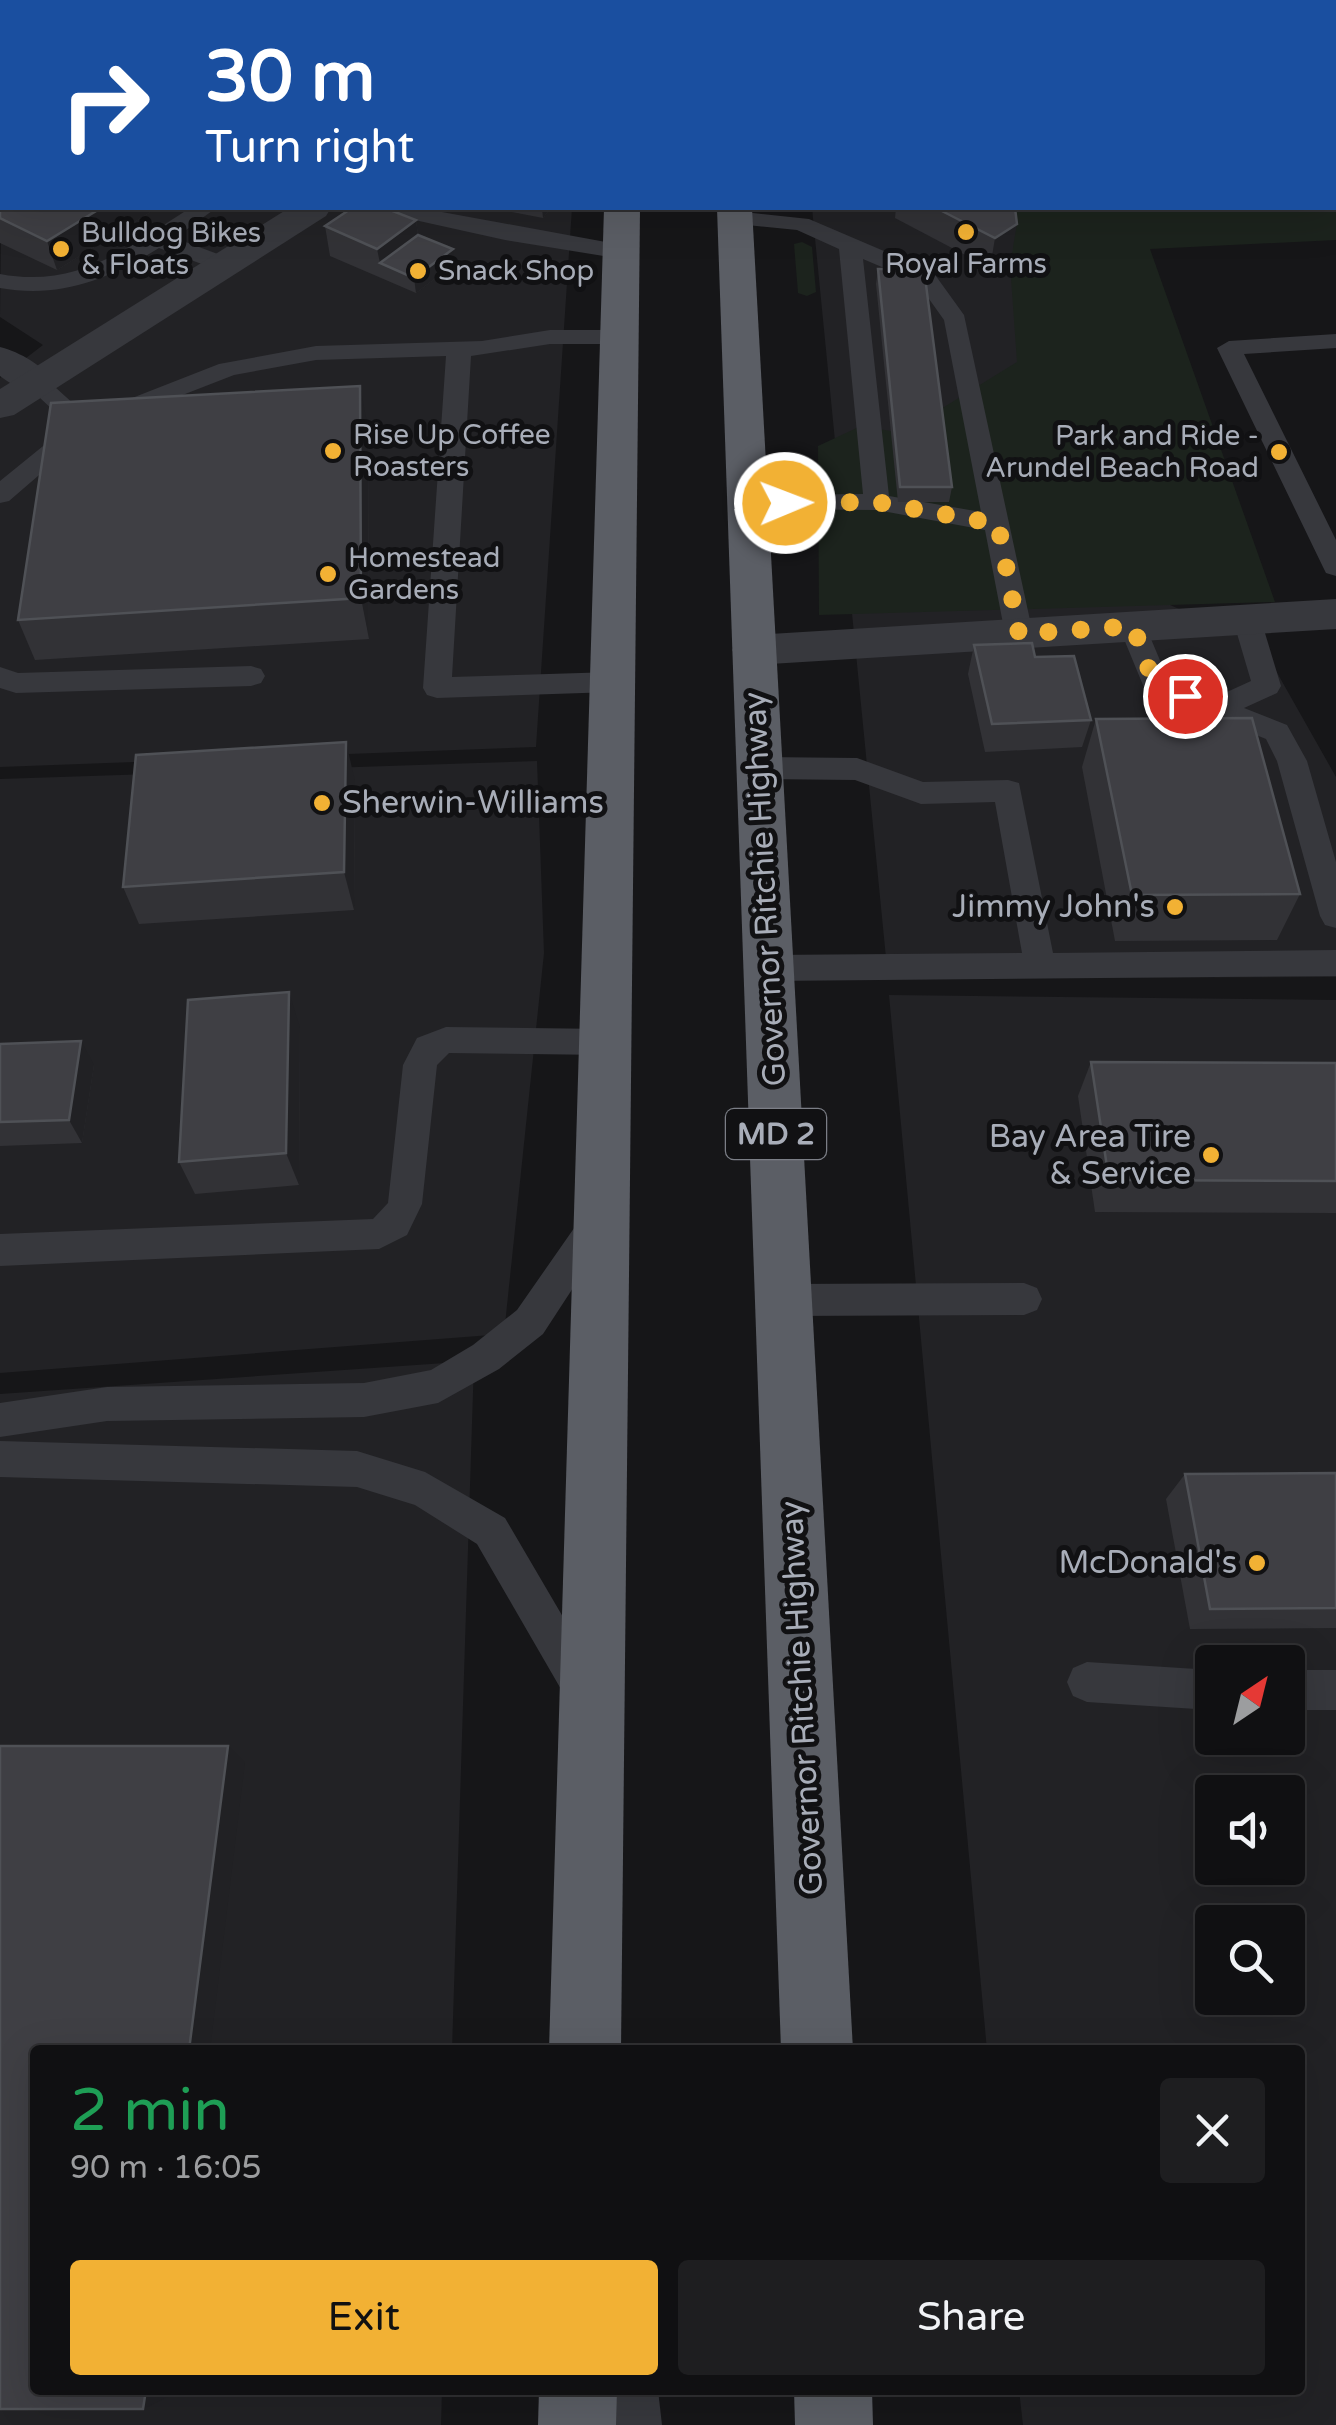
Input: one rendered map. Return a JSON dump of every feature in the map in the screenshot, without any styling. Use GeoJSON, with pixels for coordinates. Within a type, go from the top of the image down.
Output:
{"type":"FeatureCollection","features":[{"type":"Feature","properties":{"kind":"highway"},"geometry":{"type":"LineString","coordinates":[[584,2045],[622,210]]}},
{"type":"Feature","properties":{"kind":"highway","name":"Governor Ritchie Highway"},"geometry":{"type":"LineString","coordinates":[[734,213],[818,2045]]}},
{"type":"Feature","properties":{"kind":"highway"},"geometry":{"type":"LineString","coordinates":[[577,2425],[578,2395]]}},
{"type":"Feature","properties":{"kind":"highway"},"geometry":{"type":"LineString","coordinates":[[833,2395],[834,2425]]}},
{"type":"Feature","properties":{"kind":"street"},"geometry":{"type":"LineString","coordinates":[[0,406],[310,210]]}},
{"type":"Feature","properties":{"kind":"street"},"geometry":{"type":"LineString","coordinates":[[0,360],[36,383]]}},
{"type":"Feature","properties":{"kind":"street"},"geometry":{"type":"LineString","coordinates":[[754,650],[1336,614]]}},
{"type":"Feature","properties":{"kind":"lane"},"geometry":{"type":"LineString","coordinates":[[0,282],[24,288],[80,279],[202,210]]}},
{"type":"Feature","properties":{"kind":"lane"},"geometry":{"type":"LineString","coordinates":[[400,210],[505,233],[622,252]]}},
{"type":"Feature","properties":{"kind":"lane"},"geometry":{"type":"LineString","coordinates":[[734,213],[801,224],[924,277],[956,320],[1019,634]]}},
{"type":"Feature","properties":{"kind":"lane"},"geometry":{"type":"LineString","coordinates":[[156,238],[223,264]]}},
{"type":"Feature","properties":{"kind":"lane"},"geometry":{"type":"LineString","coordinates":[[850,244],[876,502]]}},
{"type":"Feature","properties":{"kind":"lane"},"geometry":{"type":"LineString","coordinates":[[0,495],[84,425],[228,369],[316,353],[459,349],[550,337],[620,337]]}},
{"type":"Feature","properties":{"kind":"lane"},"geometry":{"type":"LineString","coordinates":[[1336,341],[1229,348],[1336,567]]}},
{"type":"Feature","properties":{"kind":"lane"},"geometry":{"type":"LineString","coordinates":[[459,349],[437,688],[613,682]]}},
{"type":"Feature","properties":{"kind":"lane"},"geometry":{"type":"LineString","coordinates":[[36,383],[84,425]]}},
{"type":"Feature","properties":{"kind":"lane"},"geometry":{"type":"LineString","coordinates":[[1305,499],[1336,498]]}},
{"type":"Feature","properties":{"kind":"lane"},"geometry":{"type":"LineString","coordinates":[[748,503],[876,502],[998,524]]}},
{"type":"Feature","properties":{"kind":"lane"},"geometry":{"type":"LineString","coordinates":[[1216,709],[1267,686],[1247,620]]}},
{"type":"Feature","properties":{"kind":"lane"},"geometry":{"type":"LineString","coordinates":[[1133,626],[1154,683],[1277,732],[1292,760],[1336,916]]}},
{"type":"Feature","properties":{"kind":"lane"},"geometry":{"type":"LineString","coordinates":[[0,677],[16,682],[252,676]]}},
{"type":"Feature","properties":{"kind":"lane"},"geometry":{"type":"LineString","coordinates":[[760,768],[857,770],[921,793],[1008,791],[1040,967]]}},
{"type":"Feature","properties":{"kind":"lane"},"geometry":{"type":"LineString","coordinates":[[769,968],[1336,963]]}},
{"type":"Feature","properties":{"kind":"lane"},"geometry":{"type":"LineString","coordinates":[[0,1250],[378,1234],[396,1224],[405,1204],[420,1065],[429,1048],[446,1040],[606,1042]]}},
{"type":"Feature","properties":{"kind":"lane"},"geometry":{"type":"LineString","coordinates":[[0,1420],[107,1404],[364,1400],[438,1386],[530,1322],[602,1217]]}},
{"type":"Feature","properties":{"kind":"lane"},"geometry":{"type":"LineString","coordinates":[[784,1300],[1024,1299]]}},
{"type":"Feature","properties":{"kind":"lane"},"geometry":{"type":"LineString","coordinates":[[0,1460],[356,1469],[425,1490],[491,1531],[591,1703]]}},
{"type":"Feature","properties":{"kind":"lane"},"geometry":{"type":"LineString","coordinates":[[1087,1682],[1195,1689]]}},
{"type":"Feature","properties":{"kind":"lane"},"geometry":{"type":"LineString","coordinates":[[1305,1690],[1336,1690]]}},
{"type":"Feature","properties":{"kind":"lane"},"geometry":{"type":"LineString","coordinates":[[586,1968],[594,2045]]}},
{"type":"Feature","properties":{"kind":"lane"},"geometry":{"type":"LineString","coordinates":[[634,2395],[637,2425]]}},
{"type":"Feature","properties":{"kind":"shaded area"},"geometry":{"type":"Polygon","coordinates":[[[1,210],[572,210],[536,747],[0,767],[0,378],[43,345],[0,317],[1,210]]]}},
{"type":"Feature","properties":{"kind":"shaded area"},"geometry":{"type":"Polygon","coordinates":[[[812,210],[1026,210],[1094,571],[1262,646],[1336,777],[1336,977],[888,978],[812,210]]]}},
{"type":"Feature","properties":{"kind":"shaded area"},"geometry":{"type":"Polygon","coordinates":[[[1006,210],[1336,210],[1336,240],[1150,249],[1275,602],[819,615],[818,446],[861,426],[902,433],[1017,362],[1006,210]]]}},
{"type":"Feature","properties":{"kind":"shaded area"},"geometry":{"type":"Polygon","coordinates":[[[802,242],[812,247],[816,292],[807,296],[798,293],[794,244],[802,242]]]}},
{"type":"Feature","properties":{"kind":"shaded area"},"geometry":{"type":"Polygon","coordinates":[[[537,761],[544,953],[504,1334],[0,1373],[0,779],[537,761]]]}},
{"type":"Feature","properties":{"kind":"shaded area"},"geometry":{"type":"Polygon","coordinates":[[[889,995],[1336,1000],[1336,2425],[1023,2425],[1020,2395],[1305,2395],[1305,2045],[987,2045],[889,995]]]}},
{"type":"Feature","properties":{"kind":"shaded area"},"geometry":{"type":"Polygon","coordinates":[[[474,1361],[452,2045],[30,2045],[30,2395],[442,2395],[441,2425],[0,2425],[0,1394],[474,1361]]]}},
{"type":"Feature","properties":{"kind":"building"},"geometry":{"type":"Polygon","coordinates":[[[0,210],[98,210],[47,241],[0,218],[0,210]]]}},
{"type":"Feature","properties":{"kind":"building"},"geometry":{"type":"Polygon","coordinates":[[[349,210],[390,210],[416,220],[377,249],[325,226],[349,210]]]}},
{"type":"Feature","properties":{"kind":"building"},"geometry":{"type":"Polygon","coordinates":[[[940,210],[1015,210],[1017,224],[995,238],[940,210]]]}},
{"type":"Feature","properties":{"kind":"building"},"geometry":{"type":"Polygon","coordinates":[[[418,235],[453,249],[414,278],[380,263],[418,235]]]}},
{"type":"Feature","properties":{"kind":"building","name":"Royal Farms"},"geometry":{"type":"Polygon","coordinates":[[[878,269],[924,269],[952,487],[900,487],[878,269]]]}},
{"type":"Feature","properties":{"kind":"building"},"geometry":{"type":"Polygon","coordinates":[[[360,386],[361,598],[18,620],[51,403],[360,386]]]}},
{"type":"Feature","properties":{"kind":"building"},"geometry":{"type":"Polygon","coordinates":[[[1032,643],[1035,657],[1074,656],[1091,720],[992,724],[974,645],[1032,643]]]}},
{"type":"Feature","properties":{"kind":"building"},"geometry":{"type":"Polygon","coordinates":[[[1252,718],[1300,894],[1132,895],[1096,719],[1252,718]]]}},
{"type":"Feature","properties":{"kind":"building"},"geometry":{"type":"Polygon","coordinates":[[[346,742],[344,872],[123,887],[136,755],[346,742]]]}},
{"type":"Feature","properties":{"kind":"building"},"geometry":{"type":"Polygon","coordinates":[[[289,992],[286,1153],[179,1162],[188,1000],[289,992]]]}},
{"type":"Feature","properties":{"kind":"building"},"geometry":{"type":"Polygon","coordinates":[[[81,1041],[69,1120],[0,1122],[0,1044],[81,1041]]]}},
{"type":"Feature","properties":{"kind":"building","name":"Bay Area Tire & Service"},"geometry":{"type":"Polygon","coordinates":[[[1091,1062],[1336,1063],[1336,1181],[1109,1180],[1091,1062]]]}},
{"type":"Feature","properties":{"kind":"building","name":"McDonald's"},"geometry":{"type":"Polygon","coordinates":[[[1336,1473],[1336,1608],[1210,1609],[1185,1474],[1336,1473]]]}},
{"type":"Feature","properties":{"kind":"building"},"geometry":{"type":"Polygon","coordinates":[[[0,1746],[228,1746],[190,2045],[30,2045],[30,2395],[145,2395],[143,2409],[0,2409],[0,1746]]]}},
{"type":"Feature","properties":{"kind":"place","name":"Royal Farms"},"geometry":{"type":"Point","coordinates":[966,232]}},
{"type":"Feature","properties":{"kind":"place","name":"Bulldog Bikes & Floats"},"geometry":{"type":"Point","coordinates":[61,249]}},
{"type":"Feature","properties":{"kind":"place","name":"Snack Shop"},"geometry":{"type":"Point","coordinates":[418,271]}},
{"type":"Feature","properties":{"kind":"place","name":"Rise Up Coffee Roasters"},"geometry":{"type":"Point","coordinates":[333,451]}},
{"type":"Feature","properties":{"kind":"place","name":"Park and Ride - Arundel Beach Road"},"geometry":{"type":"Point","coordinates":[1279,452]}},
{"type":"Feature","properties":{"kind":"place","name":"Homestead Gardens"},"geometry":{"type":"Point","coordinates":[328,574]}},
{"type":"Feature","properties":{"kind":"place","name":"Sherwin-Williams"},"geometry":{"type":"Point","coordinates":[322,803]}},
{"type":"Feature","properties":{"kind":"place","name":"Jimmy John's"},"geometry":{"type":"Point","coordinates":[1175,907]}},
{"type":"Feature","properties":{"kind":"place","name":"Bay Area Tire & Service"},"geometry":{"type":"Point","coordinates":[1211,1155]}},
{"type":"Feature","properties":{"kind":"place","name":"McDonald's"},"geometry":{"type":"Point","coordinates":[1257,1563]}},
{"type":"Feature","properties":{"kind":"route"},"geometry":{"type":"LineString","coordinates":[[785,503],[876,502],[998,524],[1019,634],[1133,626],[1154,683],[1185,696]]}}]}
